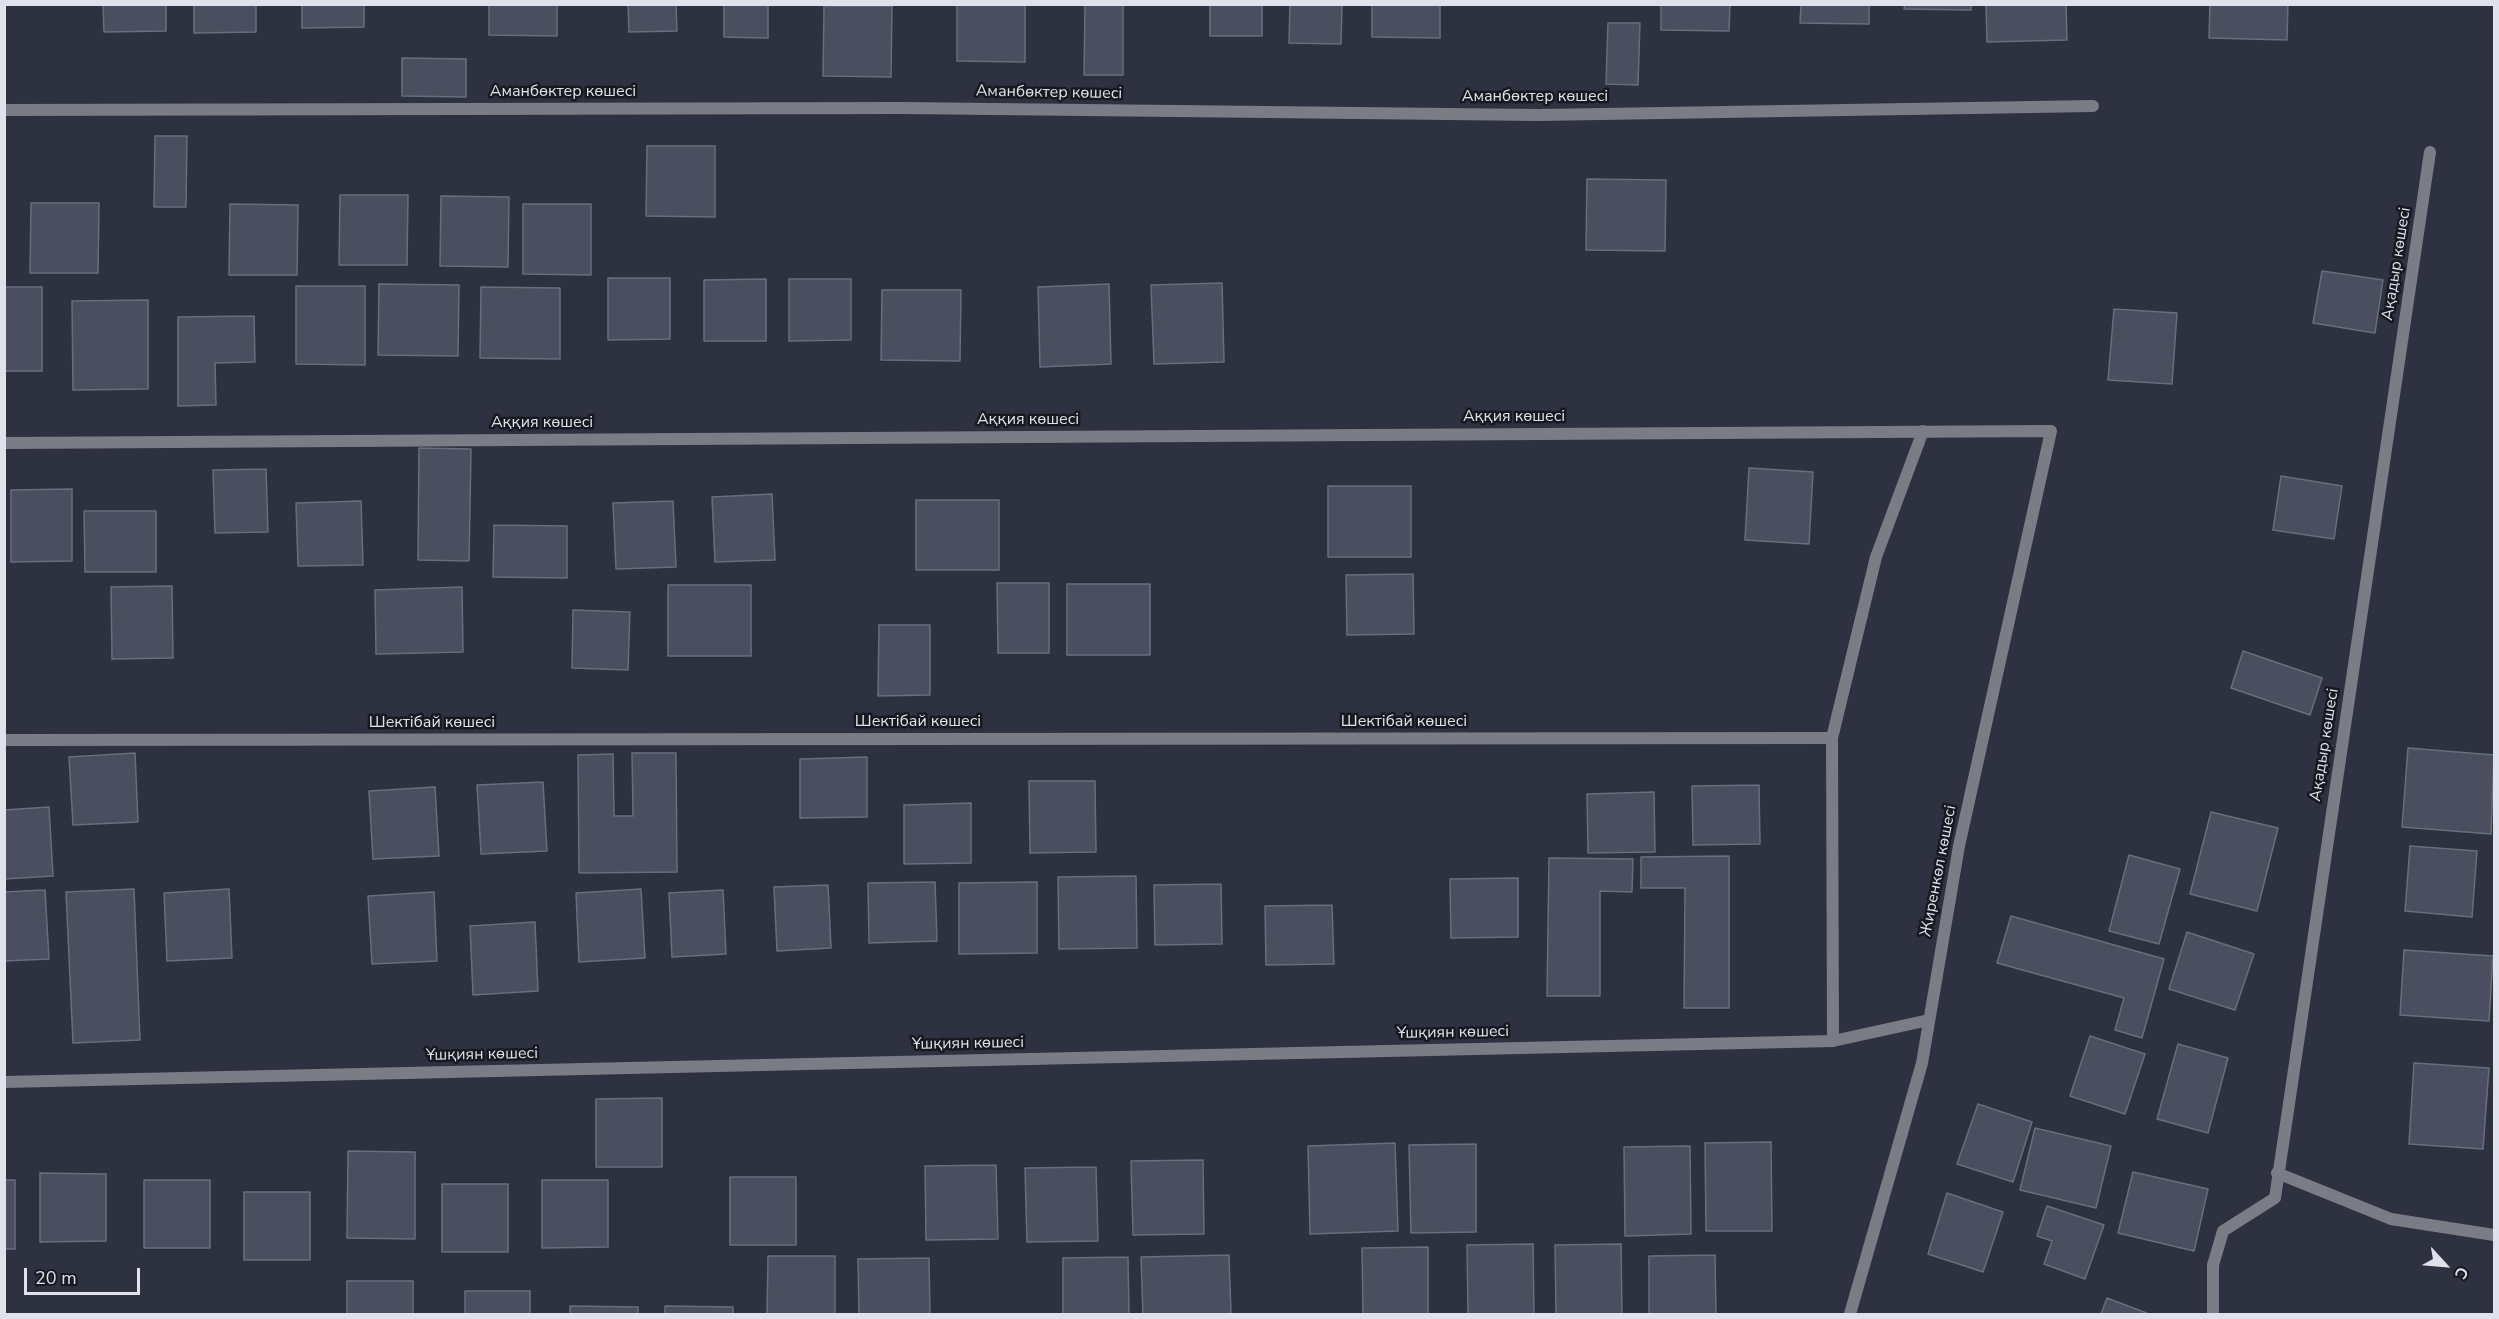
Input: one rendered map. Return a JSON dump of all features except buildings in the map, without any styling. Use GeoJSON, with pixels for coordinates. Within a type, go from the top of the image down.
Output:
{"type":"FeatureCollection","features":[{"type":"Feature","properties":{"kind":"street","name":"Аманбөктер көшесі"},"geometry":{"type":"LineString","coordinates":[[4,110],[902,108],[1539,115],[2093,106]]}},
{"type":"Feature","properties":{"kind":"street","name":"Ақадыр көшесі"},"geometry":{"type":"LineString","coordinates":[[2213,1314],[2213,1265],[2223,1231],[2274,1198],[2430,152]]}},
{"type":"Feature","properties":{"kind":"street"},"geometry":{"type":"LineString","coordinates":[[1833,1041],[1832,738],[1876,557],[1923,431]]}},
{"type":"Feature","properties":{"kind":"street","name":"Аққия көшесі"},"geometry":{"type":"LineString","coordinates":[[4,443],[2051,431]]}},
{"type":"Feature","properties":{"kind":"street","name":"Жиренкөл көшесі"},"geometry":{"type":"LineString","coordinates":[[1850,1314],[1922,1063],[1959,846],[2051,431]]}},
{"type":"Feature","properties":{"kind":"street","name":"Шектібай көшесі"},"geometry":{"type":"LineString","coordinates":[[4,740],[1832,738]]}},
{"type":"Feature","properties":{"kind":"street","name":"Ұшқиян көшесі"},"geometry":{"type":"LineString","coordinates":[[4,1082],[1833,1041],[1929,1020]]}},
{"type":"Feature","properties":{"kind":"street"},"geometry":{"type":"LineString","coordinates":[[2277,1173],[2391,1220],[2494,1235]]}}]}
